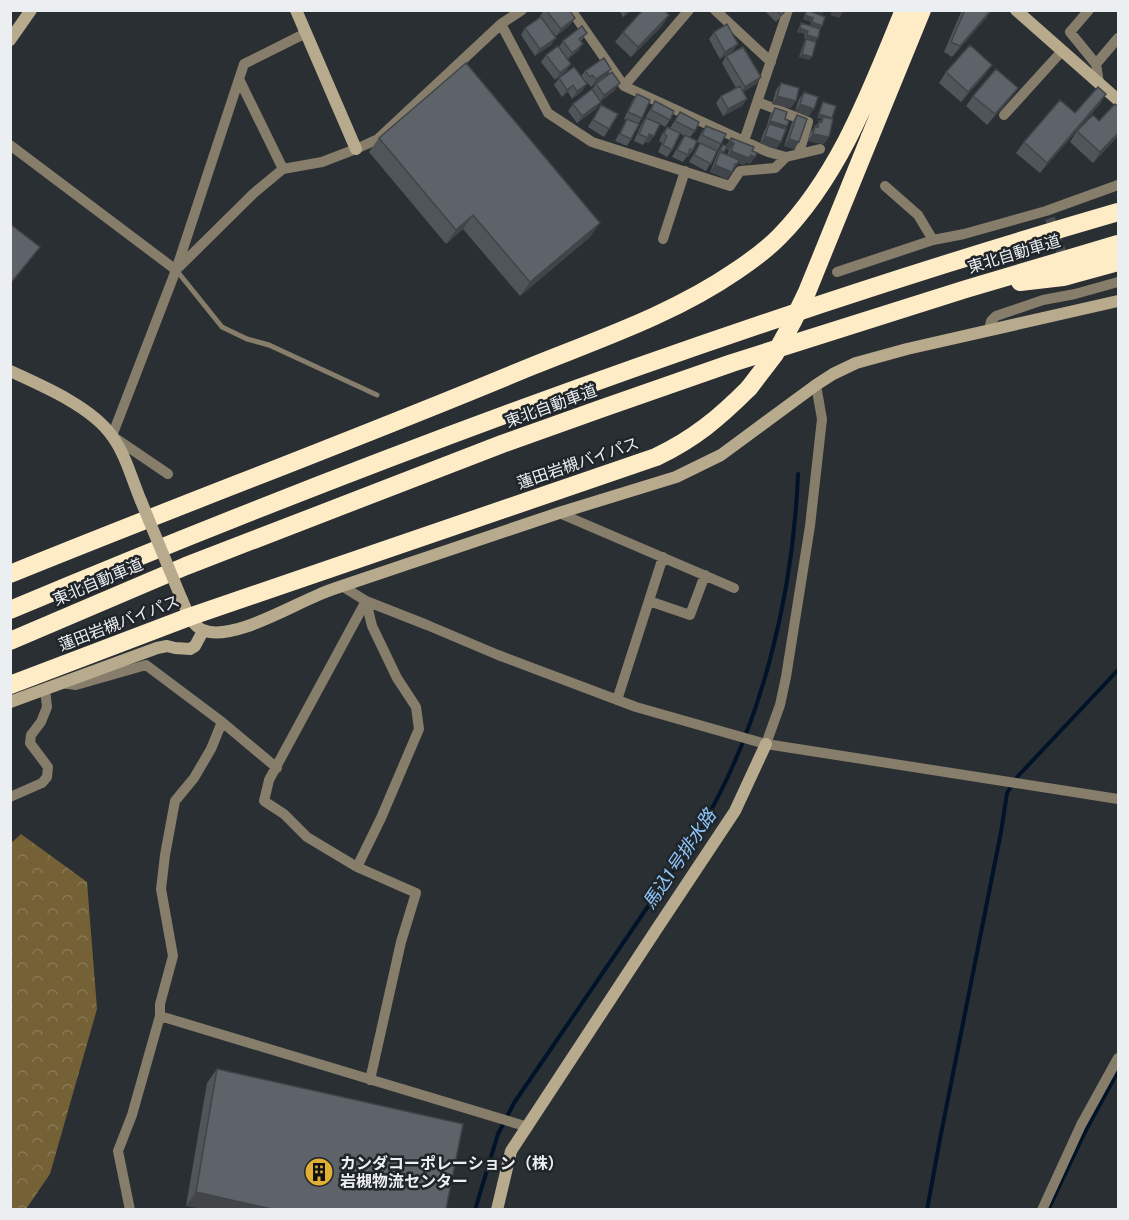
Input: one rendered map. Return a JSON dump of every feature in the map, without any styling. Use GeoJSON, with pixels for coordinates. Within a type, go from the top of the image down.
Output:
{"type":"FeatureCollection","features":[{"type":"Feature","properties":{"kind":"highway"},"geometry":{"type":"LineString","coordinates":[[10,574],[505,378],[660,314],[717,284],[759,255],[777,239],[817,190],[837,160],[904,10]]}},
{"type":"Feature","properties":{"kind":"highway","name":"蓮田岩槻バイパス"},"geometry":{"type":"LineString","coordinates":[[10,685],[186,609],[656,458],[680,446],[726,412],[749,388],[775,354],[792,323],[807,292],[922,10]]}},
{"type":"Feature","properties":{"kind":"highway","name":"東北自動車道"},"geometry":{"type":"LineString","coordinates":[[10,609],[282,498],[592,382],[950,263],[1119,213]]}},
{"type":"Feature","properties":{"kind":"highway","name":"東北自動車道"},"geometry":{"type":"LineString","coordinates":[[10,641],[186,566],[502,444],[732,363],[966,289],[1119,244]]}},
{"type":"Feature","properties":{"kind":"highway"},"geometry":{"type":"LineString","coordinates":[[966,289],[1063,277],[1119,262]]}},
{"type":"Feature","properties":{"kind":"street"},"geometry":{"type":"LineString","coordinates":[[10,40],[31,10]]}},
{"type":"Feature","properties":{"kind":"street"},"geometry":{"type":"LineString","coordinates":[[296,10],[356,149]]}},
{"type":"Feature","properties":{"kind":"street"},"geometry":{"type":"LineString","coordinates":[[572,10],[624,86],[768,152],[786,157]]}},
{"type":"Feature","properties":{"kind":"street"},"geometry":{"type":"LineString","coordinates":[[624,86],[689,10]]}},
{"type":"Feature","properties":{"kind":"street"},"geometry":{"type":"LineString","coordinates":[[715,10],[771,62]]}},
{"type":"Feature","properties":{"kind":"street"},"geometry":{"type":"LineString","coordinates":[[744,141],[788,10]]}},
{"type":"Feature","properties":{"kind":"street"},"geometry":{"type":"LineString","coordinates":[[1016,10],[1119,100]]}},
{"type":"Feature","properties":{"kind":"street"},"geometry":{"type":"LineString","coordinates":[[1089,10],[1070,32],[1096,64],[1099,83]]}},
{"type":"Feature","properties":{"kind":"street"},"geometry":{"type":"LineString","coordinates":[[176,270],[254,193],[283,169],[322,162],[378,139],[501,24],[521,11]]}},
{"type":"Feature","properties":{"kind":"street"},"geometry":{"type":"LineString","coordinates":[[501,24],[548,113],[592,142],[730,186],[740,171],[775,168],[786,157],[820,149]]}},
{"type":"Feature","properties":{"kind":"street"},"geometry":{"type":"LineString","coordinates":[[112,436],[176,270],[244,64],[306,33]]}},
{"type":"Feature","properties":{"kind":"street"},"geometry":{"type":"LineString","coordinates":[[1096,64],[1119,38]]}},
{"type":"Feature","properties":{"kind":"street"},"geometry":{"type":"LineString","coordinates":[[1004,115],[1062,51]]}},
{"type":"Feature","properties":{"kind":"street"},"geometry":{"type":"LineString","coordinates":[[239,79],[283,169]]}},
{"type":"Feature","properties":{"kind":"street"},"geometry":{"type":"LineString","coordinates":[[758,102],[808,122],[799,153]]}},
{"type":"Feature","properties":{"kind":"street"},"geometry":{"type":"LineString","coordinates":[[10,145],[176,270]]}},
{"type":"Feature","properties":{"kind":"street"},"geometry":{"type":"LineString","coordinates":[[663,239],[685,171]]}},
{"type":"Feature","properties":{"kind":"street"},"geometry":{"type":"LineString","coordinates":[[837,272],[933,240],[1048,215],[1119,185]]}},
{"type":"Feature","properties":{"kind":"street"},"geometry":{"type":"LineString","coordinates":[[885,186],[918,215],[933,240]]}},
{"type":"Feature","properties":{"kind":"street"},"geometry":{"type":"LineString","coordinates":[[989,330],[991,321],[996,316],[1043,300],[1119,282]]}},
{"type":"Feature","properties":{"kind":"street"},"geometry":{"type":"LineString","coordinates":[[10,371],[36,383],[99,420],[112,436],[120,448],[186,609],[195,625],[203,631],[214,633],[241,628],[342,586],[559,513],[676,477],[721,455],[816,385],[856,363],[907,349],[1119,301]]}},
{"type":"Feature","properties":{"kind":"street"},"geometry":{"type":"LineString","coordinates":[[497,1209],[511,1151],[735,811],[766,744],[780,705],[786,677],[810,526],[822,419],[816,385]]}},
{"type":"Feature","properties":{"kind":"street"},"geometry":{"type":"LineString","coordinates":[[112,436],[168,474]]}},
{"type":"Feature","properties":{"kind":"street"},"geometry":{"type":"LineString","coordinates":[[559,513],[734,588]]}},
{"type":"Feature","properties":{"kind":"street"},"geometry":{"type":"LineString","coordinates":[[617,700],[663,557]]}},
{"type":"Feature","properties":{"kind":"street"},"geometry":{"type":"LineString","coordinates":[[649,601],[690,615],[705,575]]}},
{"type":"Feature","properties":{"kind":"street"},"geometry":{"type":"LineString","coordinates":[[342,586],[366,601],[498,655],[617,700],[689,723],[766,744],[1119,800]]}},
{"type":"Feature","properties":{"kind":"street"},"geometry":{"type":"LineString","coordinates":[[366,601],[269,780],[264,801],[284,814],[306,837],[357,867],[416,893],[401,942],[370,1080]]}},
{"type":"Feature","properties":{"kind":"street"},"geometry":{"type":"LineString","coordinates":[[357,867],[381,818],[419,729],[416,707],[398,678],[372,626],[366,601]]}},
{"type":"Feature","properties":{"kind":"street"},"geometry":{"type":"LineString","coordinates":[[10,702],[157,648],[167,646],[190,649],[195,646],[203,631]]}},
{"type":"Feature","properties":{"kind":"street"},"geometry":{"type":"LineString","coordinates":[[60,683],[76,685],[146,665],[222,722],[277,768]]}},
{"type":"Feature","properties":{"kind":"street"},"geometry":{"type":"LineString","coordinates":[[10,797],[42,783],[47,777],[48,767],[30,743],[30,735],[41,722],[47,707],[45,689]]}},
{"type":"Feature","properties":{"kind":"street"},"geometry":{"type":"LineString","coordinates":[[130,1209],[118,1151],[132,1115],[160,1016],[160,1004],[173,956],[161,889],[175,801],[194,778],[211,749],[222,722]]}},
{"type":"Feature","properties":{"kind":"street"},"geometry":{"type":"LineString","coordinates":[[160,1016],[528,1127]]}},
{"type":"Feature","properties":{"kind":"street"},"geometry":{"type":"LineString","coordinates":[[1042,1209],[1081,1125],[1119,1058]]}},
{"type":"Feature","properties":{"kind":"lane"},"geometry":{"type":"LineString","coordinates":[[176,270],[222,327],[247,339],[269,345],[377,395]]}},
{"type":"Feature","properties":{"kind":"green space"},"geometry":{"type":"Polygon","coordinates":[[[21,834],[87,882],[97,1009],[50,1174],[26,1209],[11,1210],[10,844],[21,834]]]}},
{"type":"Feature","properties":{"kind":"building"},"geometry":{"type":"Polygon","coordinates":[[[546,10],[569,10],[575,18],[561,29],[546,10]]]}},
{"type":"Feature","properties":{"kind":"building"},"geometry":{"type":"Polygon","coordinates":[[[643,10],[664,10],[669,15],[638,47],[623,32],[643,10]]]}},
{"type":"Feature","properties":{"kind":"building"},"geometry":{"type":"Polygon","coordinates":[[[776,10],[786,10],[781,15],[776,10]]]}},
{"type":"Feature","properties":{"kind":"building"},"geometry":{"type":"Polygon","coordinates":[[[807,10],[825,17],[822,26],[812,22],[813,18],[805,15],[807,10]]]}},
{"type":"Feature","properties":{"kind":"building"},"geometry":{"type":"Polygon","coordinates":[[[965,10],[991,10],[960,46],[951,42],[965,10]]]}},
{"type":"Feature","properties":{"kind":"building"},"geometry":{"type":"Polygon","coordinates":[[[541,17],[556,38],[540,49],[525,28],[541,17]]]}},
{"type":"Feature","properties":{"kind":"building"},"geometry":{"type":"Polygon","coordinates":[[[801,23],[820,29],[818,38],[807,35],[808,31],[800,28],[801,23]]]}},
{"type":"Feature","properties":{"kind":"building"},"geometry":{"type":"Polygon","coordinates":[[[727,24],[738,44],[725,52],[714,32],[727,24]]]}},
{"type":"Feature","properties":{"kind":"building"},"geometry":{"type":"Polygon","coordinates":[[[582,26],[587,33],[579,39],[583,44],[572,53],[563,41],[582,26]]]}},
{"type":"Feature","properties":{"kind":"building"},"geometry":{"type":"Polygon","coordinates":[[[806,39],[816,42],[812,57],[802,54],[806,39]]]}},
{"type":"Feature","properties":{"kind":"building"},"geometry":{"type":"Polygon","coordinates":[[[970,45],[992,65],[968,92],[946,72],[970,45]]]}},
{"type":"Feature","properties":{"kind":"building"},"geometry":{"type":"Polygon","coordinates":[[[558,46],[571,64],[560,73],[546,55],[558,46]]]}},
{"type":"Feature","properties":{"kind":"building"},"geometry":{"type":"Polygon","coordinates":[[[743,47],[761,77],[745,87],[726,56],[743,47]]]}},
{"type":"Feature","properties":{"kind":"building"},"geometry":{"type":"Polygon","coordinates":[[[604,58],[611,69],[596,79],[592,75],[590,77],[585,71],[604,58]]]}},
{"type":"Feature","properties":{"kind":"building"},"geometry":{"type":"Polygon","coordinates":[[[466,63],[600,223],[530,282],[473,215],[456,230],[379,138],[466,63]]]}},
{"type":"Feature","properties":{"kind":"building"},"geometry":{"type":"Polygon","coordinates":[[[574,67],[587,84],[577,91],[573,85],[567,90],[559,78],[574,67]]]}},
{"type":"Feature","properties":{"kind":"building"},"geometry":{"type":"Polygon","coordinates":[[[996,69],[1018,88],[995,114],[973,96],[996,69]]]}},
{"type":"Feature","properties":{"kind":"building"},"geometry":{"type":"Polygon","coordinates":[[[612,72],[620,83],[604,95],[596,84],[612,72]]]}},
{"type":"Feature","properties":{"kind":"building"},"geometry":{"type":"Polygon","coordinates":[[[781,83],[799,88],[796,101],[777,96],[781,83]]]}},
{"type":"Feature","properties":{"kind":"building"},"geometry":{"type":"Polygon","coordinates":[[[740,86],[747,99],[728,109],[721,96],[740,86]]]}},
{"type":"Feature","properties":{"kind":"building"},"geometry":{"type":"Polygon","coordinates":[[[1098,87],[1106,94],[1047,163],[1024,142],[1060,100],[1075,113],[1098,87]]]}},
{"type":"Feature","properties":{"kind":"building"},"geometry":{"type":"Polygon","coordinates":[[[592,89],[601,102],[582,116],[573,104],[592,89]]]}},
{"type":"Feature","properties":{"kind":"building"},"geometry":{"type":"Polygon","coordinates":[[[804,92],[818,97],[814,109],[800,104],[804,92]]]}},
{"type":"Feature","properties":{"kind":"building"},"geometry":{"type":"Polygon","coordinates":[[[637,94],[650,100],[642,118],[628,112],[637,94]]]}},
{"type":"Feature","properties":{"kind":"building"},"geometry":{"type":"Polygon","coordinates":[[[655,101],[674,111],[670,120],[651,110],[655,101]]]}},
{"type":"Feature","properties":{"kind":"building"},"geometry":{"type":"Polygon","coordinates":[[[823,102],[836,106],[832,118],[819,114],[823,102]]]}},
{"type":"Feature","properties":{"kind":"building"},"geometry":{"type":"Polygon","coordinates":[[[1115,104],[1119,107],[1119,132],[1100,152],[1077,131],[1093,115],[1099,121],[1115,104]]]}},
{"type":"Feature","properties":{"kind":"building"},"geometry":{"type":"Polygon","coordinates":[[[601,105],[618,114],[609,129],[593,120],[601,105]]]}},
{"type":"Feature","properties":{"kind":"building"},"geometry":{"type":"Polygon","coordinates":[[[775,108],[787,112],[785,119],[789,121],[787,126],[770,121],[775,108]]]}},
{"type":"Feature","properties":{"kind":"building"},"geometry":{"type":"Polygon","coordinates":[[[680,112],[699,122],[695,131],[675,121],[680,112]]]}},
{"type":"Feature","properties":{"kind":"building"},"geometry":{"type":"Polygon","coordinates":[[[797,115],[807,119],[799,142],[789,139],[797,115]]]}},
{"type":"Feature","properties":{"kind":"building"},"geometry":{"type":"Polygon","coordinates":[[[823,117],[833,119],[829,137],[813,134],[815,126],[818,127],[823,117]]]}},
{"type":"Feature","properties":{"kind":"building"},"geometry":{"type":"Polygon","coordinates":[[[646,118],[660,124],[654,136],[649,134],[648,138],[639,134],[646,118]]]}},
{"type":"Feature","properties":{"kind":"building"},"geometry":{"type":"Polygon","coordinates":[[[627,119],[639,124],[631,139],[620,134],[627,119]]]}},
{"type":"Feature","properties":{"kind":"building"},"geometry":{"type":"Polygon","coordinates":[[[769,124],[786,129],[781,142],[765,136],[769,124]]]}},
{"type":"Feature","properties":{"kind":"building"},"geometry":{"type":"Polygon","coordinates":[[[706,126],[726,134],[721,144],[702,135],[706,126]]]}},
{"type":"Feature","properties":{"kind":"building"},"geometry":{"type":"Polygon","coordinates":[[[667,127],[680,133],[672,150],[663,145],[667,136],[664,134],[667,127]]]}},
{"type":"Feature","properties":{"kind":"building"},"geometry":{"type":"Polygon","coordinates":[[[685,135],[697,141],[688,155],[677,150],[685,135]]]}},
{"type":"Feature","properties":{"kind":"building"},"geometry":{"type":"Polygon","coordinates":[[[731,138],[754,147],[752,151],[757,153],[755,157],[751,155],[749,158],[731,151],[734,143],[730,141],[731,138]]]}},
{"type":"Feature","properties":{"kind":"building"},"geometry":{"type":"Polygon","coordinates":[[[700,143],[717,151],[711,164],[694,155],[700,143]]]}},
{"type":"Feature","properties":{"kind":"building"},"geometry":{"type":"Polygon","coordinates":[[[723,145],[727,146],[724,152],[720,150],[723,145]]]}},
{"type":"Feature","properties":{"kind":"building"},"geometry":{"type":"Polygon","coordinates":[[[720,152],[739,160],[732,172],[715,165],[720,152]]]}},
{"type":"Feature","properties":{"kind":"building"},"geometry":{"type":"Polygon","coordinates":[[[10,224],[40,247],[10,284],[10,224]]]}},
{"type":"Feature","properties":{"kind":"building","name":"カンダコーポレーション（株） 岩槻物流センター"},"geometry":{"type":"Polygon","coordinates":[[[217,1069],[463,1124],[446,1209],[272,1209],[196,1192],[217,1069]]]}},
{"type":"Feature","properties":{"kind":"waterway","name":"馬込1号排水路"},"geometry":{"type":"LineString","coordinates":[[475,1210],[498,1134],[514,1103],[696,836],[739,752],[756,707],[781,614],[795,520],[798,474]]}},
{"type":"Feature","properties":{"kind":"waterway"},"geometry":{"type":"LineString","coordinates":[[927,1210],[1007,793],[1018,776],[1118,670]]}},
{"type":"Feature","properties":{"kind":"waterway"},"geometry":{"type":"LineString","coordinates":[[1048,1210],[1085,1132],[1118,1071]]}},
{"type":"Feature","properties":{"kind":"tunnel"},"geometry":{"type":"LineString","coordinates":[[1050,218],[1075,294]]}},
{"type":"Feature","properties":{"kind":"place","name":"カンダコーポレーション（株） 岩槻物流センター"},"geometry":{"type":"Point","coordinates":[319,1172]}}]}
